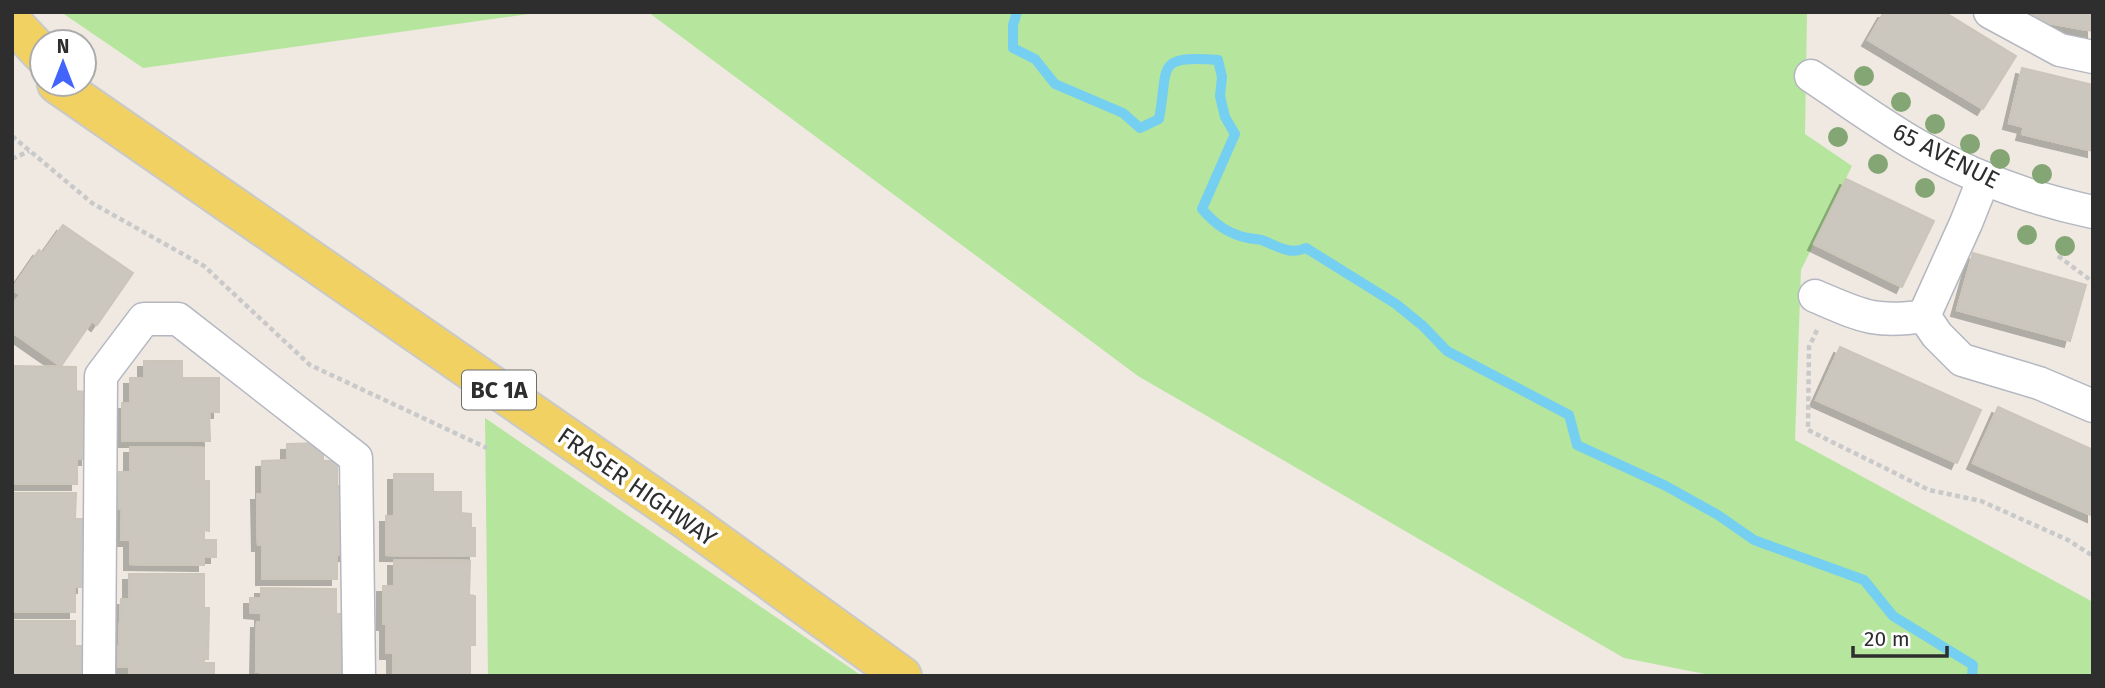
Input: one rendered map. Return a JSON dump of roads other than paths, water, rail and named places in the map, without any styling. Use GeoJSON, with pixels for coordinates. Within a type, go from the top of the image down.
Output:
{"type":"FeatureCollection","features":[{"type":"Feature","properties":{"kind":"main road"},"geometry":{"type":"LineString","coordinates":[[12,22],[28,39]]}},
{"type":"Feature","properties":{"kind":"main road"},"geometry":{"type":"LineString","coordinates":[[12,53],[28,64]]}},
{"type":"Feature","properties":{"kind":"main road","name":"FRASER HIGHWAY"},"geometry":{"type":"LineString","coordinates":[[83,98],[685,519],[902,676]]}},
{"type":"Feature","properties":{"kind":"street"},"geometry":{"type":"LineString","coordinates":[[1990,12],[2060,50],[2093,57]]}},
{"type":"Feature","properties":{"kind":"street","name":"65 AVENUE"},"geometry":{"type":"LineString","coordinates":[[1811,76],[1919,146],[1984,178],[2032,197],[2093,212]]}},
{"type":"Feature","properties":{"kind":"street"},"geometry":{"type":"LineString","coordinates":[[1924,316],[1984,178]]}},
{"type":"Feature","properties":{"kind":"street"},"geometry":{"type":"LineString","coordinates":[[1822,299],[1867,317],[1894,321],[1924,316]]}},
{"type":"Feature","properties":{"kind":"street"},"geometry":{"type":"LineString","coordinates":[[1924,316],[1937,335],[1962,360],[2039,383],[2093,406]]}},
{"type":"Feature","properties":{"kind":"street"},"geometry":{"type":"LineString","coordinates":[[99,676],[101,376],[144,319],[178,319],[356,458],[359,676]]}},
{"type":"Feature","properties":{"kind":"waterway"},"geometry":{"type":"LineString","coordinates":[[1017,12],[1013,25],[1013,48],[1035,59],[1055,84],[1123,113],[1140,128],[1159,119],[1165,76],[1174,62],[1218,60],[1222,77],[1220,96],[1225,117],[1235,134],[1202,209],[1217,224],[1234,234],[1262,240],[1285,249],[1295,251],[1306,248],[1396,304],[1423,326],[1447,351],[1569,415],[1577,445],[1666,486],[1718,515],[1754,540],[1864,580],[1893,616],[1973,665],[1972,676]]}}]}
